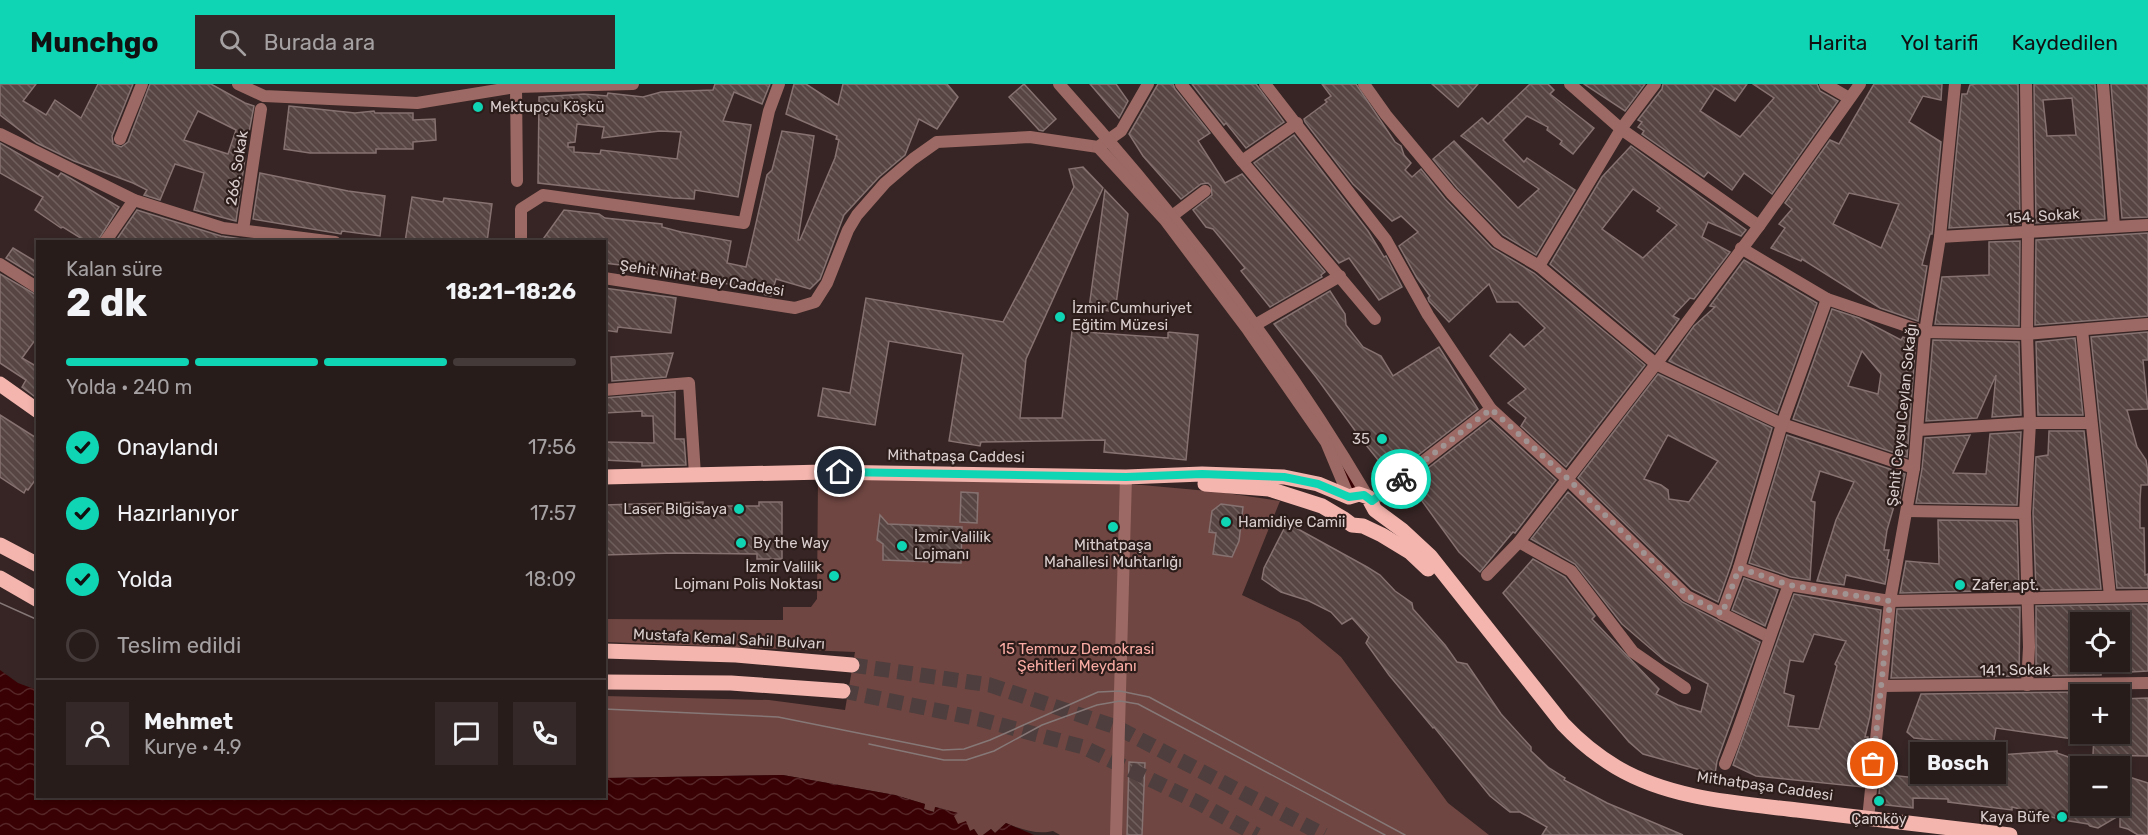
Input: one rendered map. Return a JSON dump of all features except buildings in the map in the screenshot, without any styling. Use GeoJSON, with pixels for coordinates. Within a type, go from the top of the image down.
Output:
{"type":"FeatureCollection","features":[{"type":"Feature","properties":{"kind":"main road"},"geometry":{"type":"LineString","coordinates":[[0,384],[36,410]]}},
{"type":"Feature","properties":{"kind":"main road","name":"Mithatpaşa Caddesi"},"geometry":{"type":"LineString","coordinates":[[606,477],[824,472],[1126,477],[1202,474],[1284,477],[1318,484],[1349,497],[1359,494],[1430,556],[1563,724],[1587,748],[1617,768],[1645,781],[1718,800],[2010,835]]}},
{"type":"Feature","properties":{"kind":"main road","name":"Mithatpaşa Caddesi"},"geometry":{"type":"LineString","coordinates":[[1126,477],[1269,489],[1322,506],[1352,525],[1363,526],[1410,552],[1426,566],[1523,673]]}},
{"type":"Feature","properties":{"kind":"main road"},"geometry":{"type":"LineString","coordinates":[[1344,519],[1342,509],[1349,497]]}},
{"type":"Feature","properties":{"kind":"main road"},"geometry":{"type":"LineString","coordinates":[[1363,526],[1372,520],[1372,503]]}},
{"type":"Feature","properties":{"kind":"main road"},"geometry":{"type":"LineString","coordinates":[[0,545],[36,564]]}},
{"type":"Feature","properties":{"kind":"main road"},"geometry":{"type":"LineString","coordinates":[[0,578],[36,599]]}},
{"type":"Feature","properties":{"kind":"main road","name":"Mustafa Kemal Sahil Bulvarı"},"geometry":{"type":"LineString","coordinates":[[606,651],[735,655],[852,665]]}},
{"type":"Feature","properties":{"kind":"main road"},"geometry":{"type":"LineString","coordinates":[[606,682],[731,683],[843,691]]}},
{"type":"Feature","properties":{"kind":"street"},"geometry":{"type":"LineString","coordinates":[[120,139],[142,84]]}},
{"type":"Feature","properties":{"kind":"street"},"geometry":{"type":"LineString","coordinates":[[238,84],[264,96],[417,103],[516,87],[633,84]]}},
{"type":"Feature","properties":{"kind":"street"},"geometry":{"type":"LineString","coordinates":[[521,240],[521,209],[543,195],[744,223],[769,111],[779,84]]}},
{"type":"Feature","properties":{"kind":"street"},"geometry":{"type":"LineString","coordinates":[[1059,84],[1248,330],[1326,442],[1349,497]]}},
{"type":"Feature","properties":{"kind":"street"},"geometry":{"type":"LineString","coordinates":[[1104,143],[1121,131],[1148,84]]}},
{"type":"Feature","properties":{"kind":"street"},"geometry":{"type":"LineString","coordinates":[[1181,84],[1242,161],[1376,320]]}},
{"type":"Feature","properties":{"kind":"street"},"geometry":{"type":"LineString","coordinates":[[1265,84],[1386,240],[1428,315],[1491,409],[1567,478],[1688,596],[1769,637]]}},
{"type":"Feature","properties":{"kind":"street"},"geometry":{"type":"LineString","coordinates":[[1364,84],[1386,115],[1451,193],[1498,242],[1539,266],[1656,364],[1782,424],[1914,468]]}},
{"type":"Feature","properties":{"kind":"street"},"geometry":{"type":"LineString","coordinates":[[1570,84],[1621,129],[1758,226]]}},
{"type":"Feature","properties":{"kind":"street"},"geometry":{"type":"LineString","coordinates":[[1539,266],[1621,129],[1655,84]]}},
{"type":"Feature","properties":{"kind":"street"},"geometry":{"type":"LineString","coordinates":[[1825,84],[1849,98]]}},
{"type":"Feature","properties":{"kind":"street"},"geometry":{"type":"LineString","coordinates":[[1487,575],[1519,542],[1656,364],[1860,84]]}},
{"type":"Feature","properties":{"kind":"street","name":"Şehit Ceysu Ceylan Sokağı"},"geometry":{"type":"LineString","coordinates":[[1868,819],[1890,601],[1914,468],[1925,332],[1940,237],[1955,84]]}},
{"type":"Feature","properties":{"kind":"street"},"geometry":{"type":"LineString","coordinates":[[2026,84],[2027,334],[2030,423],[2025,513],[2029,647],[2027,685]]}},
{"type":"Feature","properties":{"kind":"street"},"geometry":{"type":"LineString","coordinates":[[2103,84],[2114,226]]}},
{"type":"Feature","properties":{"kind":"street"},"geometry":{"type":"LineString","coordinates":[[516,87],[517,181]]}},
{"type":"Feature","properties":{"kind":"street","name":"266. Sokak"},"geometry":{"type":"LineString","coordinates":[[243,230],[261,110]]}},
{"type":"Feature","properties":{"kind":"street"},"geometry":{"type":"LineString","coordinates":[[1242,161],[1297,123]]}},
{"type":"Feature","properties":{"kind":"street"},"geometry":{"type":"LineString","coordinates":[[0,134],[134,200],[223,228],[320,240]]}},
{"type":"Feature","properties":{"kind":"street","name":"Şehit Nihat Bey Caddesi"},"geometry":{"type":"LineString","coordinates":[[606,278],[795,308],[815,302],[827,283],[848,230],[857,215],[885,183],[937,142],[1030,136],[1104,143]]}},
{"type":"Feature","properties":{"kind":"street"},"geometry":{"type":"LineString","coordinates":[[1104,143],[1172,216],[1255,325],[1333,437],[1372,503],[1491,409]]}},
{"type":"Feature","properties":{"kind":"street"},"geometry":{"type":"LineString","coordinates":[[1172,216],[1205,191]]}},
{"type":"Feature","properties":{"kind":"street"},"geometry":{"type":"LineString","coordinates":[[106,240],[134,200]]}},
{"type":"Feature","properties":{"kind":"street","name":"154. Sokak"},"geometry":{"type":"LineString","coordinates":[[1940,237],[2148,225]]}},
{"type":"Feature","properties":{"kind":"street"},"geometry":{"type":"LineString","coordinates":[[1742,248],[1827,299],[1925,332],[2027,334],[2148,324]]}},
{"type":"Feature","properties":{"kind":"street"},"geometry":{"type":"LineString","coordinates":[[0,264],[36,287]]}},
{"type":"Feature","properties":{"kind":"street"},"geometry":{"type":"LineString","coordinates":[[1255,325],[1340,276]]}},
{"type":"Feature","properties":{"kind":"street"},"geometry":{"type":"LineString","coordinates":[[1722,614],[1739,568],[1782,424],[1827,299]]}},
{"type":"Feature","properties":{"kind":"street"},"geometry":{"type":"LineString","coordinates":[[2082,330],[2110,596]]}},
{"type":"Feature","properties":{"kind":"street"},"geometry":{"type":"LineString","coordinates":[[606,390],[689,383],[695,475]]}},
{"type":"Feature","properties":{"kind":"street"},"geometry":{"type":"LineString","coordinates":[[1918,429],[2030,423],[2091,423]]}},
{"type":"Feature","properties":{"kind":"street"},"geometry":{"type":"LineString","coordinates":[[1116,835],[1126,477]]}},
{"type":"Feature","properties":{"kind":"street"},"geometry":{"type":"LineString","coordinates":[[1907,511],[2025,513]]}},
{"type":"Feature","properties":{"kind":"street"},"geometry":{"type":"LineString","coordinates":[[1519,542],[1571,571],[1633,652],[1685,688]]}},
{"type":"Feature","properties":{"kind":"street"},"geometry":{"type":"LineString","coordinates":[[1739,568],[1789,585],[1890,601],[2148,596]]}},
{"type":"Feature","properties":{"kind":"street"},"geometry":{"type":"LineString","coordinates":[[1725,764],[1745,714],[1769,637],[1789,585]]}},
{"type":"Feature","properties":{"kind":"street","name":"141. Sokak"},"geometry":{"type":"LineString","coordinates":[[1882,686],[2148,683]]}},
{"type":"Feature","properties":{"kind":"green space","name":"15 Temmuz Demokrasi Şehitleri Meydanı"},"geometry":{"type":"Polygon","coordinates":[[[818,476],[1142,485],[1219,492],[1280,501],[1242,595],[1299,622],[1341,657],[1448,803],[1489,835],[1060,835],[1053,831],[1029,831],[1006,823],[995,833],[991,829],[983,835],[978,835],[974,829],[970,831],[958,825],[953,816],[957,813],[936,807],[934,812],[924,809],[925,804],[895,795],[783,775],[606,778],[606,696],[769,700],[845,710],[855,652],[606,642],[606,619],[783,620],[783,607],[811,607],[817,599],[818,476]]]}},
{"type":"Feature","properties":{"kind":"water"},"geometry":{"type":"Polygon","coordinates":[[[0,670],[18,683],[36,690],[36,798],[606,798],[606,778],[783,775],[895,795],[925,804],[924,809],[934,812],[935,807],[958,813],[954,816],[958,824],[966,821],[970,831],[974,829],[978,835],[0,835],[0,670]]]}},
{"type":"Feature","properties":{"kind":"water"},"geometry":{"type":"Polygon","coordinates":[[[1006,823],[1034,835],[983,835],[991,829],[995,833],[1006,823]]]}},
{"type":"Feature","properties":{"kind":"waterway"},"geometry":{"type":"LineString","coordinates":[[1345,471],[1355,490]]}},
{"type":"Feature","properties":{"kind":"tunnel"},"geometry":{"type":"LineString","coordinates":[[852,665],[990,685],[1116,727],[1324,835]]}},
{"type":"Feature","properties":{"kind":"tunnel"},"geometry":{"type":"LineString","coordinates":[[843,691],[979,719],[1083,747],[1197,802],[1257,835]]}},
{"type":"Feature","properties":{"kind":"tram line"},"geometry":{"type":"LineString","coordinates":[[0,603],[36,619]]}},
{"type":"Feature","properties":{"kind":"tram line"},"geometry":{"type":"LineString","coordinates":[[606,709],[778,717],[943,750],[964,749],[990,740],[1098,692],[1120,691],[1149,697],[1405,835]]}},
{"type":"Feature","properties":{"kind":"tram line"},"geometry":{"type":"LineString","coordinates":[[869,744],[944,760],[966,760],[994,751],[1042,725],[1097,705],[1120,701],[1138,704],[1385,835]]}},
{"type":"Feature","properties":{"kind":"way so far"},"geometry":{"type":"LineString","coordinates":[[1401,479],[1491,409],[1567,478],[1688,596],[1722,614],[1739,568],[1789,585],[1890,601],[1873,764]]}},
{"type":"Feature","properties":{"kind":"place","name":"Mektupçu Köşkü"},"geometry":{"type":"Point","coordinates":[478,107]}},
{"type":"Feature","properties":{"kind":"place","name":"İzmir Cumhuriyet Eğitim Müzesi"},"geometry":{"type":"Point","coordinates":[1060,317]}},
{"type":"Feature","properties":{"kind":"place","name":"35"},"geometry":{"type":"Point","coordinates":[1382,439]}},
{"type":"Feature","properties":{"kind":"place","name":"Laser Bilgisaya"},"geometry":{"type":"Point","coordinates":[739,509]}},
{"type":"Feature","properties":{"kind":"place","name":"Hamidiye Camii"},"geometry":{"type":"Point","coordinates":[1226,522]}},
{"type":"Feature","properties":{"kind":"place","name":"Mithatpaşa Mahallesi Muhtarlığı"},"geometry":{"type":"Point","coordinates":[1113,527]}},
{"type":"Feature","properties":{"kind":"place","name":"By the Way"},"geometry":{"type":"Point","coordinates":[741,543]}},
{"type":"Feature","properties":{"kind":"place","name":"İzmir Valilik Lojmanı"},"geometry":{"type":"Point","coordinates":[902,546]}},
{"type":"Feature","properties":{"kind":"place","name":"İzmir Valilik Lojmanı Polis Noktası"},"geometry":{"type":"Point","coordinates":[834,576]}},
{"type":"Feature","properties":{"kind":"place","name":"Zafer apt."},"geometry":{"type":"Point","coordinates":[1960,585]}},
{"type":"Feature","properties":{"kind":"place","name":"Bosch"},"geometry":{"type":"Point","coordinates":[1873,764]}},
{"type":"Feature","properties":{"kind":"place","name":"Çamköy"},"geometry":{"type":"Point","coordinates":[1879,801]}},
{"type":"Feature","properties":{"kind":"place","name":"Kaya Büfe"},"geometry":{"type":"Point","coordinates":[2062,817]}},
{"type":"Feature","properties":{"kind":"route"},"geometry":{"type":"LineString","coordinates":[[840,472],[1126,477],[1202,474],[1284,477],[1318,484],[1349,497],[1364,495],[1372,501],[1401,479]]}}]}
